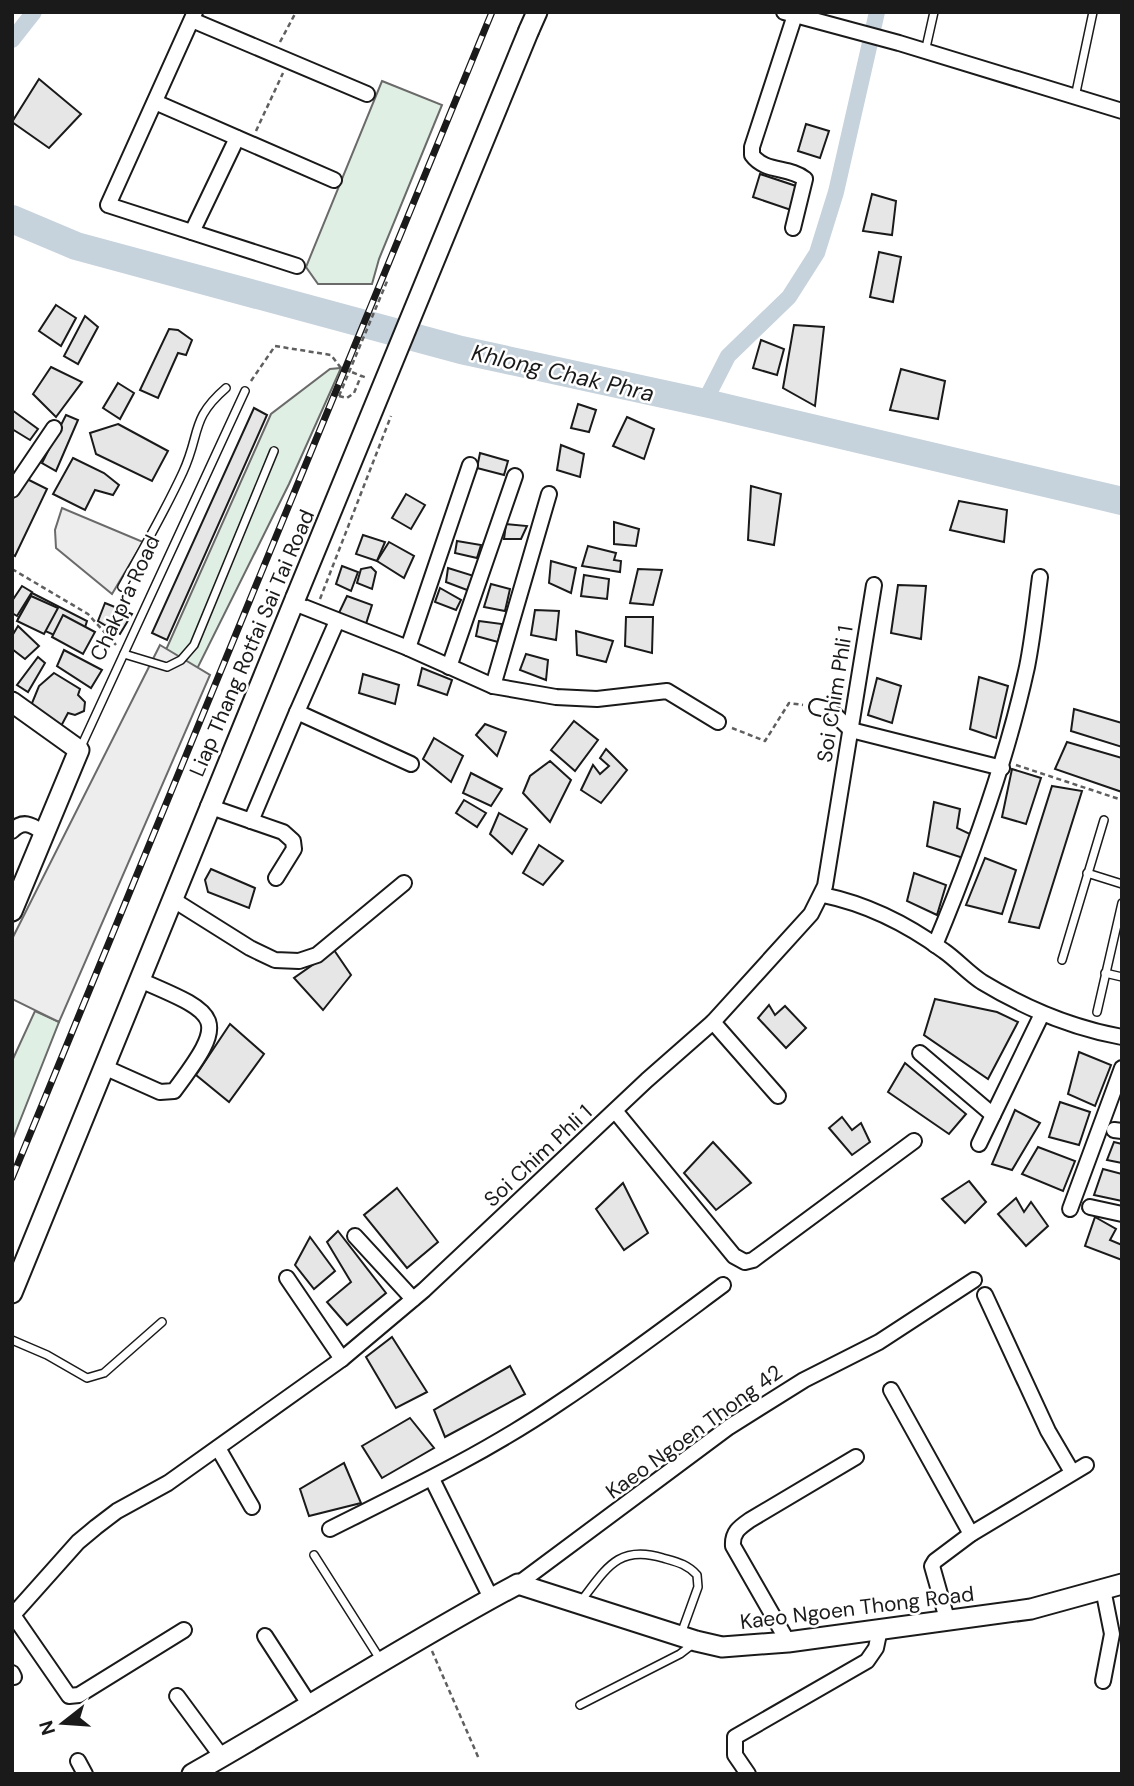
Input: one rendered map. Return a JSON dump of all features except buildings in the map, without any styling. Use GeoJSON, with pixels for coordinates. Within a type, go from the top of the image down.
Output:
{"type":"FeatureCollection","features":[{"type":"Feature","properties":{"kind":"main road","name":"Liap Thang Rotfai Sai Tai Road"},"geometry":{"type":"LineString","coordinates":[[12,1293],[142,981],[208,806],[533,21]]}},
{"type":"Feature","properties":{"kind":"main road"},"geometry":{"type":"LineString","coordinates":[[12,702],[79,750],[12,911]]}},
{"type":"Feature","properties":{"kind":"main road"},"geometry":{"type":"LineString","coordinates":[[192,1774],[312,1707],[381,1660],[517,1584]]}},
{"type":"Feature","properties":{"kind":"main road","name":"Kaeo Ngoen Thong Road"},"geometry":{"type":"LineString","coordinates":[[517,1584],[722,1647],[788,1642],[1031,1609],[1122,1584]]}},
{"type":"Feature","properties":{"kind":"street"},"geometry":{"type":"LineString","coordinates":[[793,228],[805,179],[798,173],[763,166],[752,155],[789,14],[899,43],[1122,111]]}},
{"type":"Feature","properties":{"kind":"street"},"geometry":{"type":"LineString","coordinates":[[297,266],[108,205],[194,16],[288,61],[367,94]]}},
{"type":"Feature","properties":{"kind":"street"},"geometry":{"type":"LineString","coordinates":[[155,102],[334,180]]}},
{"type":"Feature","properties":{"kind":"street"},"geometry":{"type":"LineString","coordinates":[[192,232],[244,141]]}},
{"type":"Feature","properties":{"kind":"street"},"geometry":{"type":"LineString","coordinates":[[12,490],[54,428]]}},
{"type":"Feature","properties":{"kind":"street"},"geometry":{"type":"LineString","coordinates":[[408,648],[470,465]]}},
{"type":"Feature","properties":{"kind":"street"},"geometry":{"type":"LineString","coordinates":[[449,667],[515,476]]}},
{"type":"Feature","properties":{"kind":"street"},"geometry":{"type":"LineString","coordinates":[[493,686],[549,494]]}},
{"type":"Feature","properties":{"kind":"street"},"geometry":{"type":"LineString","coordinates":[[935,945],[980,836],[1002,764],[1027,665],[1040,577]]}},
{"type":"Feature","properties":{"kind":"street","name":"Soi Chim Phli 1"},"geometry":{"type":"LineString","coordinates":[[13,1615],[78,1542],[96,1527],[168,1483],[342,1359],[413,1299],[713,1022],[811,914],[823,895],[874,585]]}},
{"type":"Feature","properties":{"kind":"street"},"geometry":{"type":"LineString","coordinates":[[295,600],[316,612],[408,648],[493,686],[555,697],[597,699],[667,691],[718,722]]}},
{"type":"Feature","properties":{"kind":"street"},"geometry":{"type":"LineString","coordinates":[[251,821],[337,621]]}},
{"type":"Feature","properties":{"kind":"street"},"geometry":{"type":"LineString","coordinates":[[817,707],[830,710],[851,730],[1002,764]]}},
{"type":"Feature","properties":{"kind":"street"},"geometry":{"type":"LineString","coordinates":[[297,712],[411,764]]}},
{"type":"Feature","properties":{"kind":"street"},"geometry":{"type":"LineString","coordinates":[[208,806],[283,832],[293,841],[294,849],[276,878]]}},
{"type":"Feature","properties":{"kind":"street"},"geometry":{"type":"LineString","coordinates":[[12,831],[20,824],[28,823],[46,834]]}},
{"type":"Feature","properties":{"kind":"street"},"geometry":{"type":"LineString","coordinates":[[172,899],[250,948],[275,960],[299,961],[317,955],[404,883]]}},
{"type":"Feature","properties":{"kind":"street"},"geometry":{"type":"LineString","coordinates":[[823,895],[848,900],[888,916],[935,945],[980,980],[1042,1014],[1122,1037]]}},
{"type":"Feature","properties":{"kind":"street"},"geometry":{"type":"LineString","coordinates":[[104,1067],[160,1092],[174,1091],[202,1054],[211,1034],[208,1017],[196,1006],[142,981]]}},
{"type":"Feature","properties":{"kind":"street"},"geometry":{"type":"LineString","coordinates":[[979,1144],[1042,1014]]}},
{"type":"Feature","properties":{"kind":"street"},"geometry":{"type":"LineString","coordinates":[[713,1022],[778,1096]]}},
{"type":"Feature","properties":{"kind":"street"},"geometry":{"type":"LineString","coordinates":[[920,1053],[993,1115]]}},
{"type":"Feature","properties":{"kind":"street"},"geometry":{"type":"LineString","coordinates":[[1070,1209],[1122,1068]]}},
{"type":"Feature","properties":{"kind":"street"},"geometry":{"type":"LineString","coordinates":[[616,1112],[734,1256],[745,1262],[914,1140]]}},
{"type":"Feature","properties":{"kind":"street"},"geometry":{"type":"LineString","coordinates":[[1090,1207],[1122,1214]]}},
{"type":"Feature","properties":{"kind":"street"},"geometry":{"type":"LineString","coordinates":[[355,1236],[413,1299]]}},
{"type":"Feature","properties":{"kind":"street"},"geometry":{"type":"LineString","coordinates":[[286,1278],[342,1359]]}},
{"type":"Feature","properties":{"kind":"street","name":"Kaeo Ngoen Thong 42"},"geometry":{"type":"LineString","coordinates":[[517,1584],[729,1427],[803,1380],[879,1342],[974,1280]]}},
{"type":"Feature","properties":{"kind":"street"},"geometry":{"type":"LineString","coordinates":[[330,1529],[432,1479],[558,1404],[723,1285]]}},
{"type":"Feature","properties":{"kind":"street"},"geometry":{"type":"LineString","coordinates":[[947,1619],[932,1566],[971,1534],[1079,1468],[1048,1431],[985,1295]]}},
{"type":"Feature","properties":{"kind":"street"},"geometry":{"type":"LineString","coordinates":[[891,1390],[971,1534]]}},
{"type":"Feature","properties":{"kind":"street"},"geometry":{"type":"LineString","coordinates":[[218,1448],[252,1507]]}},
{"type":"Feature","properties":{"kind":"street"},"geometry":{"type":"LineString","coordinates":[[788,1642],[733,1546],[732,1538],[737,1529],[750,1520],[856,1457]]}},
{"type":"Feature","properties":{"kind":"street"},"geometry":{"type":"LineString","coordinates":[[432,1479],[491,1598]]}},
{"type":"Feature","properties":{"kind":"street"},"geometry":{"type":"LineString","coordinates":[[1102,1589],[1112,1634],[1103,1681]]}},
{"type":"Feature","properties":{"kind":"street"},"geometry":{"type":"LineString","coordinates":[[13,1615],[69,1696],[79,1695],[184,1630]]}},
{"type":"Feature","properties":{"kind":"street"},"geometry":{"type":"LineString","coordinates":[[748,1774],[735,1755],[734,1737],[867,1661],[876,1648],[880,1629]]}},
{"type":"Feature","properties":{"kind":"street"},"geometry":{"type":"LineString","coordinates":[[265,1636],[312,1707]]}},
{"type":"Feature","properties":{"kind":"street"},"geometry":{"type":"LineString","coordinates":[[177,1696],[222,1757]]}},
{"type":"Feature","properties":{"kind":"lane"},"geometry":{"type":"LineString","coordinates":[[925,52],[934,12]]}},
{"type":"Feature","properties":{"kind":"lane"},"geometry":{"type":"LineString","coordinates":[[1075,97],[1093,12]]}},
{"type":"Feature","properties":{"kind":"lane"},"geometry":{"type":"LineString","coordinates":[[122,587],[183,472],[198,419],[207,404],[226,388]]}},
{"type":"Feature","properties":{"kind":"lane","name":"Chakpra Road"},"geometry":{"type":"LineString","coordinates":[[79,750],[245,390]]}},
{"type":"Feature","properties":{"kind":"lane"},"geometry":{"type":"LineString","coordinates":[[124,654],[167,667],[181,660],[194,645],[274,452]]}},
{"type":"Feature","properties":{"kind":"lane"},"geometry":{"type":"LineString","coordinates":[[1062,960],[1104,820]]}},
{"type":"Feature","properties":{"kind":"lane"},"geometry":{"type":"LineString","coordinates":[[1087,873],[1122,884]]}},
{"type":"Feature","properties":{"kind":"lane"},"geometry":{"type":"LineString","coordinates":[[1097,1012],[1122,903]]}},
{"type":"Feature","properties":{"kind":"lane"},"geometry":{"type":"LineString","coordinates":[[1105,973],[1122,977]]}},
{"type":"Feature","properties":{"kind":"lane"},"geometry":{"type":"LineString","coordinates":[[12,1340],[47,1355],[88,1378],[95,1377],[122,1359],[162,1322]]}},
{"type":"Feature","properties":{"kind":"lane"},"geometry":{"type":"LineString","coordinates":[[580,1602],[606,1569],[624,1554],[649,1553],[687,1565],[697,1575],[698,1587],[688,1638],[680,1654],[580,1705]]}},
{"type":"Feature","properties":{"kind":"lane"},"geometry":{"type":"LineString","coordinates":[[314,1555],[381,1660]]}},
{"type":"Feature","properties":{"kind":"path"},"geometry":{"type":"LineString","coordinates":[[274,54],[296,12]]}},
{"type":"Feature","properties":{"kind":"path"},"geometry":{"type":"LineString","coordinates":[[244,141],[288,61]]}},
{"type":"Feature","properties":{"kind":"path"},"geometry":{"type":"LineString","coordinates":[[361,376],[354,393],[347,398],[339,396],[388,279]]}},
{"type":"Feature","properties":{"kind":"path"},"geometry":{"type":"LineString","coordinates":[[245,390],[275,346],[331,355],[341,368],[371,380]]}},
{"type":"Feature","properties":{"kind":"path"},"geometry":{"type":"LineString","coordinates":[[316,612],[396,404]]}},
{"type":"Feature","properties":{"kind":"path"},"geometry":{"type":"LineString","coordinates":[[12,569],[88,614],[124,654]]}},
{"type":"Feature","properties":{"kind":"path"},"geometry":{"type":"LineString","coordinates":[[718,722],[765,741],[789,703],[817,707]]}},
{"type":"Feature","properties":{"kind":"path"},"geometry":{"type":"LineString","coordinates":[[1002,764],[1122,800]]}},
{"type":"Feature","properties":{"kind":"path"},"geometry":{"type":"LineString","coordinates":[[425,1635],[480,1759]]}},
{"type":"Feature","properties":{"kind":"green space"},"geometry":{"type":"Polygon","coordinates":[[[382,81],[442,105],[379,259],[372,284],[318,284],[306,267],[382,81]]]}},
{"type":"Feature","properties":{"kind":"green space"},"geometry":{"type":"Polygon","coordinates":[[[341,368],[289,484],[197,669],[165,652],[271,414],[330,369],[341,368]]]}},
{"type":"Feature","properties":{"kind":"green space"},"geometry":{"type":"Polygon","coordinates":[[[35,1011],[59,1022],[12,1141],[12,1061],[35,1011]]]}},
{"type":"Feature","properties":{"kind":"shaded area"},"geometry":{"type":"Polygon","coordinates":[[[62,508],[143,542],[112,594],[56,548],[55,530],[62,508]]]}},
{"type":"Feature","properties":{"kind":"shaded area"},"geometry":{"type":"Polygon","coordinates":[[[160,645],[210,675],[59,1022],[12,999],[12,939],[160,645]]]}},
{"type":"Feature","properties":{"kind":"waterway"},"geometry":{"type":"LineString","coordinates":[[12,40],[34,12]]}},
{"type":"Feature","properties":{"kind":"waterway"},"geometry":{"type":"LineString","coordinates":[[704,403],[728,356],[789,297],[817,253],[836,192],[877,12]]}},
{"type":"Feature","properties":{"kind":"waterway","name":"Khlong Chak Phra"},"geometry":{"type":"LineString","coordinates":[[12,219],[76,246],[461,350],[714,405],[1122,501]]}},
{"type":"Feature","properties":{"kind":"railway"},"geometry":{"type":"LineString","coordinates":[[12,1178],[492,12]]}}]}
